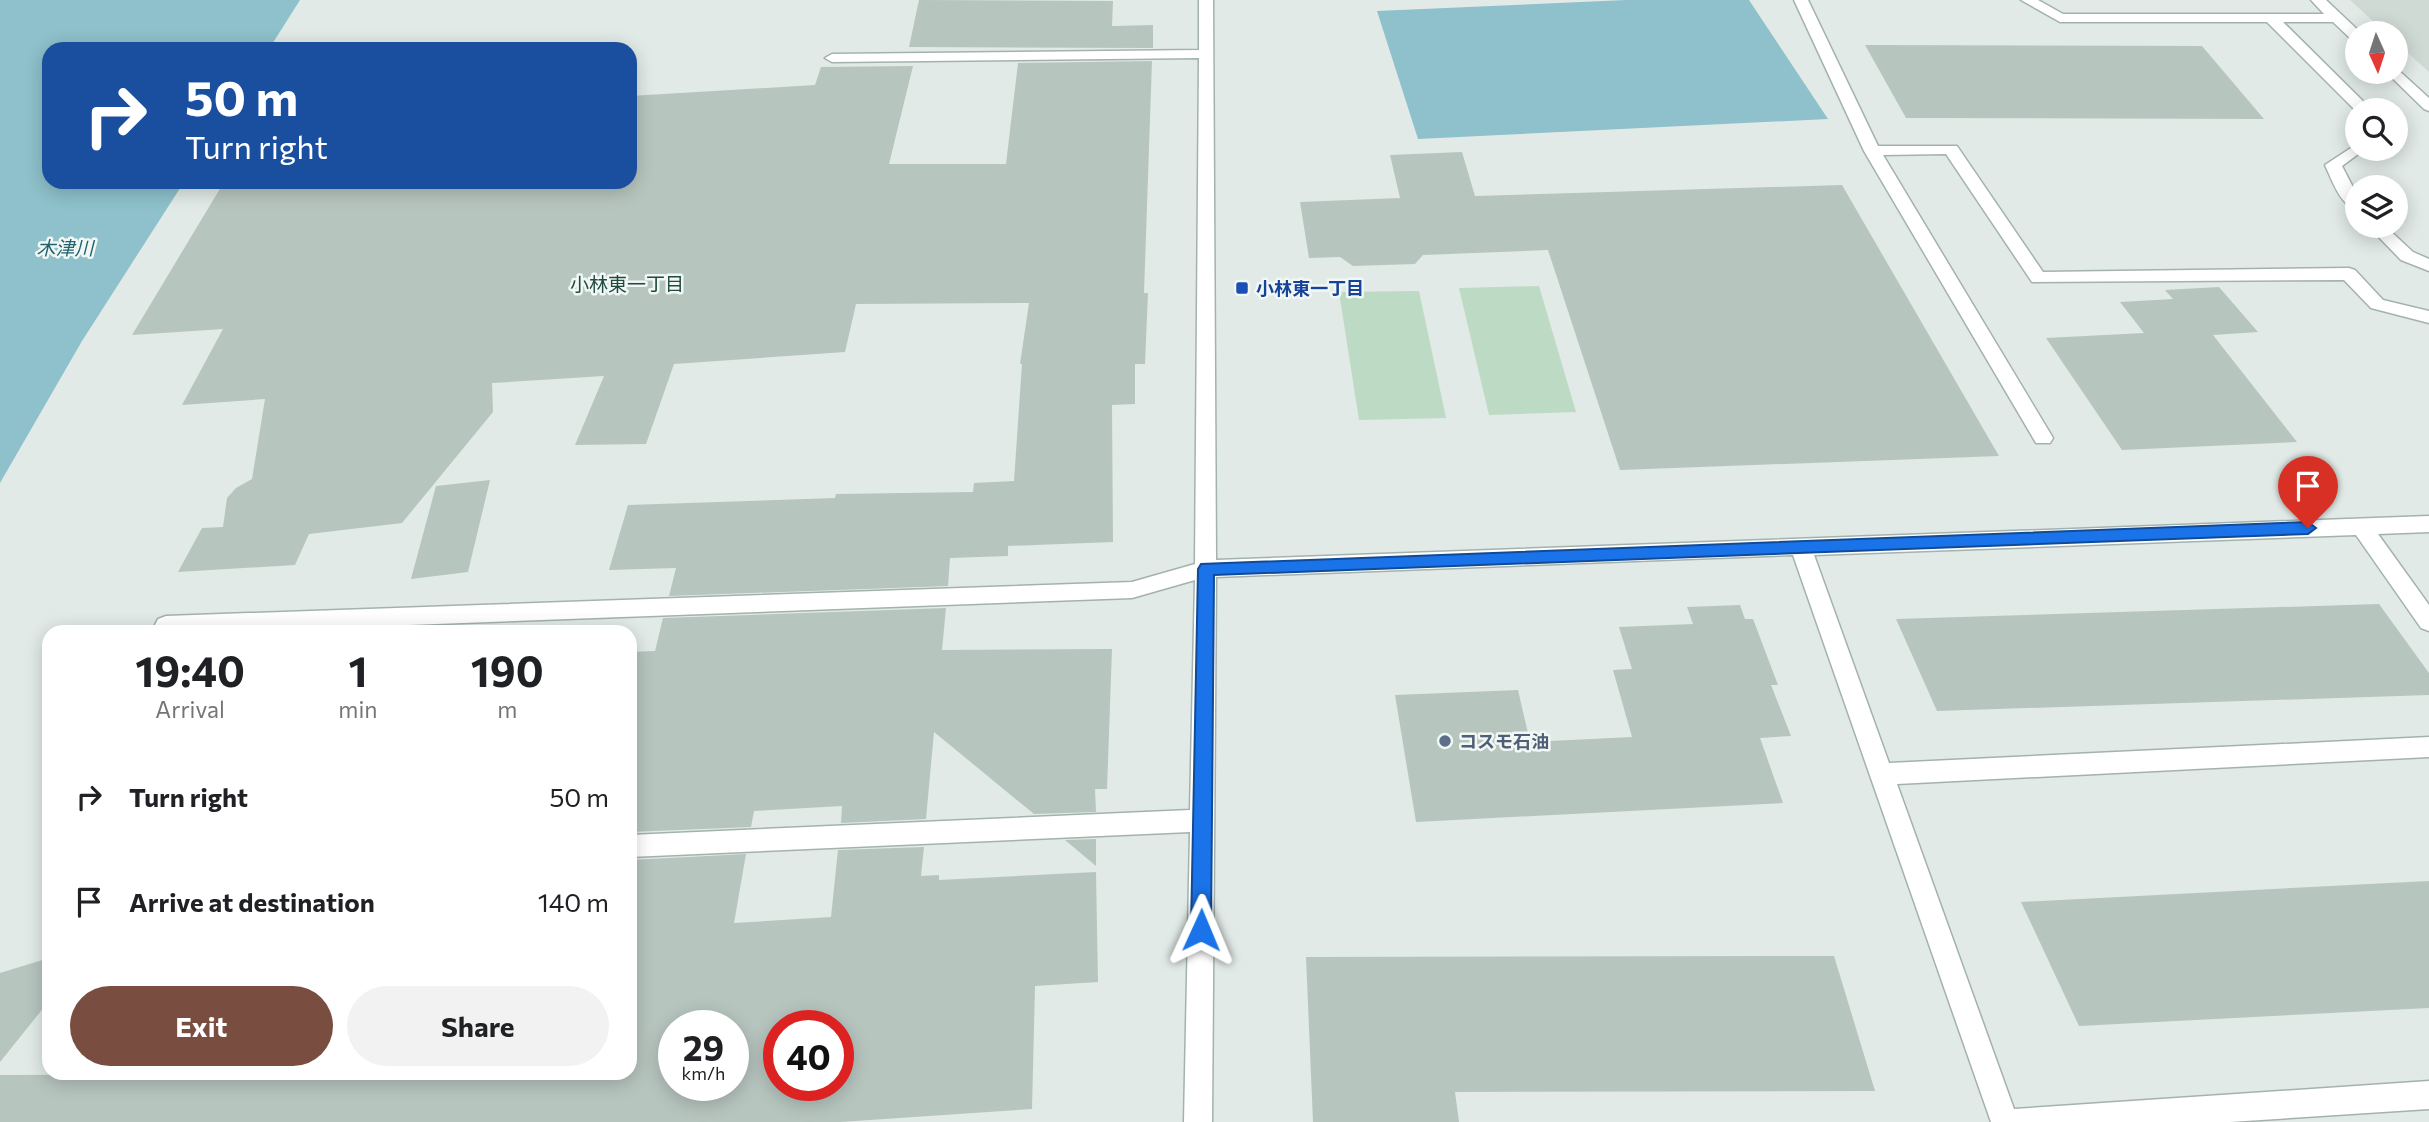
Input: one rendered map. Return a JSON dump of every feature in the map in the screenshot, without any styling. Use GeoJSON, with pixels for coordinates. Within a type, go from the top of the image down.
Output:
{"type":"FeatureCollection","features":[{"type":"Feature","properties":{"kind":"street"},"geometry":{"type":"LineString","coordinates":[[1198,1122],[1206,569],[1206,0]]}},
{"type":"Feature","properties":{"kind":"street"},"geometry":{"type":"LineString","coordinates":[[1801,0],[1872,151],[2043,438]]}},
{"type":"Feature","properties":{"kind":"street"},"geometry":{"type":"LineString","coordinates":[[2028,0],[2060,18],[2337,18]]}},
{"type":"Feature","properties":{"kind":"street"},"geometry":{"type":"LineString","coordinates":[[2318,0],[2345,26]]}},
{"type":"Feature","properties":{"kind":"street"},"geometry":{"type":"LineString","coordinates":[[2272,18],[2352,98]]}},
{"type":"Feature","properties":{"kind":"street"},"geometry":{"type":"LineString","coordinates":[[832,58],[1206,54]]}},
{"type":"Feature","properties":{"kind":"street"},"geometry":{"type":"LineString","coordinates":[[2406,84],[2429,106]]}},
{"type":"Feature","properties":{"kind":"street"},"geometry":{"type":"LineString","coordinates":[[1872,151],[1951,149],[2038,278],[2349,274],[2377,304],[2429,317]]}},
{"type":"Feature","properties":{"kind":"street"},"geometry":{"type":"LineString","coordinates":[[2345,157],[2333,165],[2345,190]]}},
{"type":"Feature","properties":{"kind":"street"},"geometry":{"type":"LineString","coordinates":[[2388,238],[2407,256],[2429,265]]}},
{"type":"Feature","properties":{"kind":"street"},"geometry":{"type":"LineString","coordinates":[[166,625],[1132,590],[1206,569],[2429,524]]}},
{"type":"Feature","properties":{"kind":"street"},"geometry":{"type":"LineString","coordinates":[[2361,526],[2429,622]]}},
{"type":"Feature","properties":{"kind":"street"},"geometry":{"type":"LineString","coordinates":[[1800,547],[2005,1122]]}},
{"type":"Feature","properties":{"kind":"street"},"geometry":{"type":"LineString","coordinates":[[1882,774],[2429,747]]}},
{"type":"Feature","properties":{"kind":"street"},"geometry":{"type":"LineString","coordinates":[[637,846],[1203,820]]}},
{"type":"Feature","properties":{"kind":"street"},"geometry":{"type":"LineString","coordinates":[[2017,1122],[2429,1095]]}},
{"type":"Feature","properties":{"kind":"shaded area"},"geometry":{"type":"Polygon","coordinates":[[[2350,0],[2429,0],[2429,72],[2408,53],[2408,21],[2373,21],[2350,0]]]}},
{"type":"Feature","properties":{"kind":"green space"},"geometry":{"type":"Polygon","coordinates":[[[1539,286],[1576,412],[1489,415],[1459,288],[1539,286]]]}},
{"type":"Feature","properties":{"kind":"green space"},"geometry":{"type":"Polygon","coordinates":[[[1419,291],[1446,418],[1359,420],[1339,292],[1419,291]]]}},
{"type":"Feature","properties":{"kind":"water","name":"木津川"},"geometry":{"type":"Polygon","coordinates":[[[0,0],[300,0],[273,42],[42,42],[42,189],[180,189],[82,341],[0,483],[0,0]]]}},
{"type":"Feature","properties":{"kind":"water"},"geometry":{"type":"Polygon","coordinates":[[[1626,0],[1749,0],[1828,119],[1418,139],[1377,11],[1626,0]]]}},
{"type":"Feature","properties":{"kind":"building"},"geometry":{"type":"Polygon","coordinates":[[[919,0],[1113,1],[1112,26],[1153,25],[1153,48],[909,47],[919,0]]]}},
{"type":"Feature","properties":{"kind":"building"},"geometry":{"type":"Polygon","coordinates":[[[1865,45],[2202,46],[2264,119],[1906,118],[1865,45]]]}},
{"type":"Feature","properties":{"kind":"building"},"geometry":{"type":"Polygon","coordinates":[[[1152,61],[1144,293],[1148,293],[1145,364],[1135,364],[1135,404],[1112,405],[1113,542],[1008,546],[1008,556],[950,558],[948,586],[669,596],[676,568],[609,570],[628,505],[835,498],[836,494],[973,492],[974,483],[1014,481],[1020,364],[1029,303],[856,304],[845,352],[674,364],[646,444],[575,445],[604,376],[492,383],[493,412],[402,523],[309,534],[295,565],[178,572],[202,528],[223,527],[227,498],[236,488],[252,479],[265,399],[182,405],[223,329],[132,335],[220,189],[637,189],[637,96],[815,85],[821,67],[913,66],[889,164],[1006,164],[1018,63],[1152,61]]]}},
{"type":"Feature","properties":{"kind":"building"},"geometry":{"type":"Polygon","coordinates":[[[1462,152],[1475,196],[1842,185],[1999,456],[1620,470],[1548,250],[1423,255],[1415,264],[1353,266],[1340,257],[1309,258],[1300,202],[1400,198],[1390,155],[1462,152]]]}},
{"type":"Feature","properties":{"kind":"building"},"geometry":{"type":"Polygon","coordinates":[[[2219,287],[2258,332],[2213,335],[2297,442],[2122,450],[2046,338],[2144,333],[2120,302],[2173,299],[2165,290],[2219,287]]]}},
{"type":"Feature","properties":{"kind":"building"},"geometry":{"type":"Polygon","coordinates":[[[490,480],[468,572],[411,579],[436,486],[490,480]]]}},
{"type":"Feature","properties":{"kind":"building"},"geometry":{"type":"Polygon","coordinates":[[[2379,604],[2429,673],[2429,695],[1937,711],[1896,619],[2379,604]]]}},
{"type":"Feature","properties":{"kind":"building"},"geometry":{"type":"Polygon","coordinates":[[[1740,605],[1745,619],[1753,619],[1778,685],[1771,685],[1791,736],[1760,738],[1783,803],[1416,822],[1395,695],[1518,690],[1530,742],[1632,737],[1613,670],[1632,669],[1619,627],[1693,624],[1687,607],[1740,605]]]}},
{"type":"Feature","properties":{"kind":"building"},"geometry":{"type":"Polygon","coordinates":[[[946,608],[942,650],[1112,649],[1107,789],[1095,789],[1096,812],[1034,814],[934,732],[926,819],[841,823],[842,806],[754,811],[751,827],[637,832],[637,652],[655,651],[663,618],[946,608]]]}},
{"type":"Feature","properties":{"kind":"building"},"geometry":{"type":"Polygon","coordinates":[[[1096,839],[1096,866],[1065,840],[1096,839]]]}},
{"type":"Feature","properties":{"kind":"building"},"geometry":{"type":"Polygon","coordinates":[[[924,847],[921,876],[939,875],[939,880],[1096,872],[1098,982],[1035,986],[1032,1109],[840,1122],[0,1122],[0,1075],[42,1075],[42,1080],[637,1080],[637,860],[746,854],[734,923],[831,917],[838,850],[924,847]]]}},
{"type":"Feature","properties":{"kind":"building"},"geometry":{"type":"Polygon","coordinates":[[[2429,881],[2429,1008],[2079,1026],[2021,902],[2429,881]]]}},
{"type":"Feature","properties":{"kind":"building"},"geometry":{"type":"Polygon","coordinates":[[[1834,956],[1875,1091],[1455,1092],[1459,1122],[1313,1122],[1306,957],[1834,956]]]}},
{"type":"Feature","properties":{"kind":"building"},"geometry":{"type":"Polygon","coordinates":[[[42,960],[42,1010],[0,1062],[0,973],[42,960]]]}},
{"type":"Feature","properties":{"kind":"place","name":"小林東一丁目"},"geometry":{"type":"Point","coordinates":[1242,288]}},
{"type":"Feature","properties":{"kind":"place","name":"コスモ石油"},"geometry":{"type":"Point","coordinates":[1445,741]}},
{"type":"Feature","properties":{"kind":"district","name":"小林東一丁目"},"geometry":{"type":"Point","coordinates":[627,283]}},
{"type":"Feature","properties":{"kind":"route"},"geometry":{"type":"LineString","coordinates":[[1201,930],[1206,569],[2308,528]]}}]}
